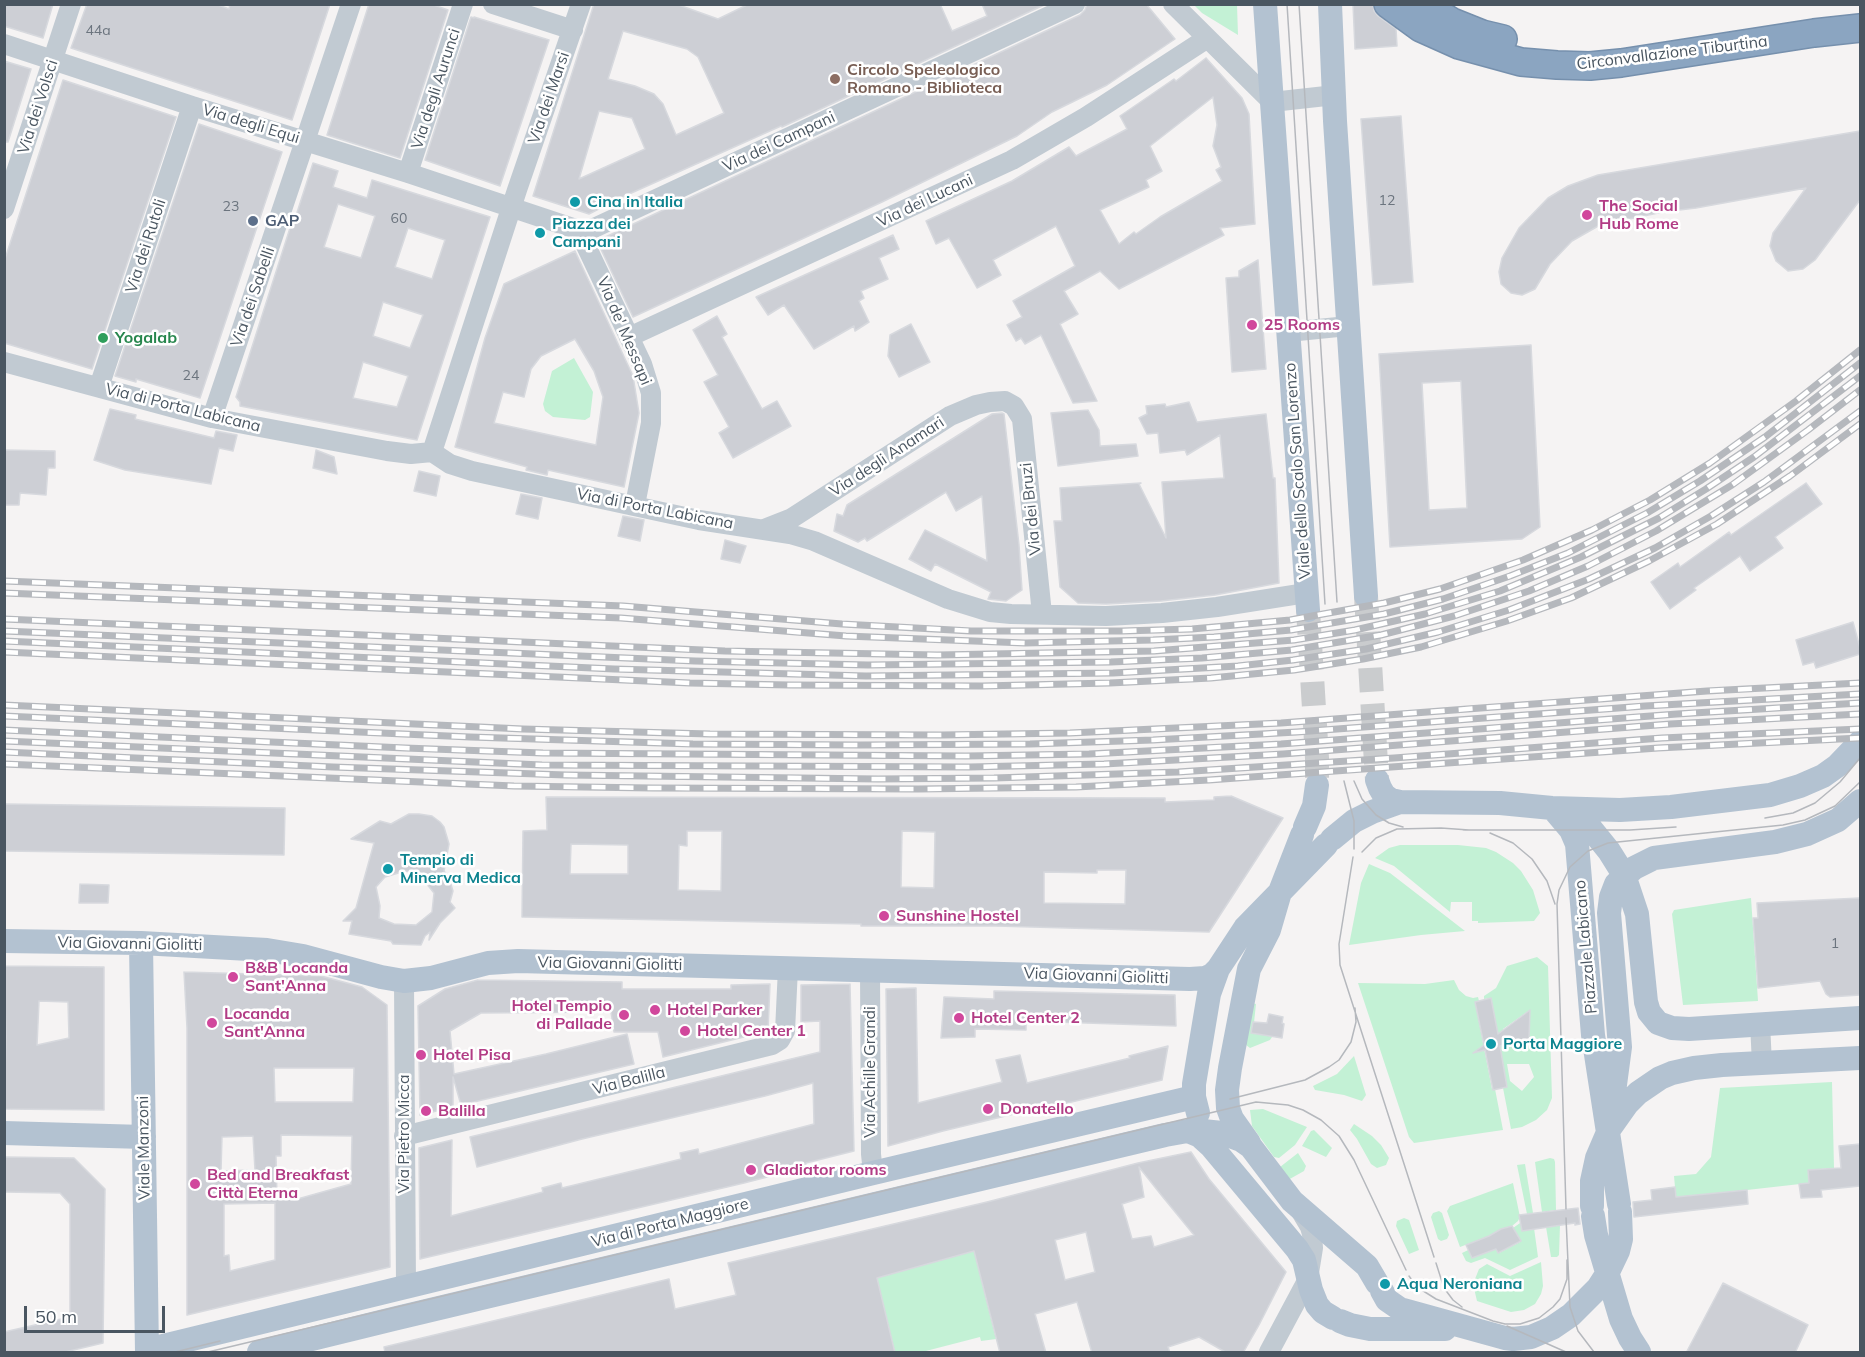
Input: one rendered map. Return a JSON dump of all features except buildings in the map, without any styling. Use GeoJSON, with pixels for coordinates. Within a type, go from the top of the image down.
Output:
{"type":"FeatureCollection","features":[{"type":"Feature","properties":{"kind":"highway","name":"Circonvallazione Tiburtina"},"geometry":{"type":"LineString","coordinates":[[1388,4],[1421,28],[1459,45],[1521,62],[1557,65],[1590,66],[1621,63],[1860,28]]}},
{"type":"Feature","properties":{"kind":"highway","name":"Circonvallazione Tiburtina"},"geometry":{"type":"LineString","coordinates":[[1423,4],[1452,22],[1482,34],[1563,50],[1619,46],[1860,11]]}},
{"type":"Feature","properties":{"kind":"main road","name":"Viale dello Scalo San Lorenzo"},"geometry":{"type":"LineString","coordinates":[[1265,4],[1307,601]]}},
{"type":"Feature","properties":{"kind":"main road"},"geometry":{"type":"LineString","coordinates":[[1330,4],[1366,596]]}},
{"type":"Feature","properties":{"kind":"main road"},"geometry":{"type":"LineString","coordinates":[[1377,780],[1384,795],[1390,800],[1400,802],[1508,803],[1552,808],[1620,810],[1671,807],[1785,792],[1832,771],[1860,742]]}},
{"type":"Feature","properties":{"kind":"main road"},"geometry":{"type":"LineString","coordinates":[[1317,785],[1314,806],[1281,889],[1269,930],[1249,969],[1227,1090],[1230,1114],[1254,1150],[1299,1207],[1367,1266],[1387,1300],[1400,1309],[1504,1338],[1538,1353]]}},
{"type":"Feature","properties":{"kind":"main road"},"geometry":{"type":"LineString","coordinates":[[1400,802],[1354,821],[1281,889],[1245,928],[1218,969],[1209,994],[1194,1084],[1194,1097],[1200,1135],[1300,1252],[1317,1305],[1323,1312],[1364,1329],[1471,1329]]}},
{"type":"Feature","properties":{"kind":"main road"},"geometry":{"type":"LineString","coordinates":[[1624,875],[1654,858],[1768,843],[1807,834],[1838,820],[1860,802]]}},
{"type":"Feature","properties":{"kind":"main road"},"geometry":{"type":"LineString","coordinates":[[1552,808],[1575,816],[1589,827],[1604,843],[1624,875],[1637,914],[1646,1002],[1649,1012],[1662,1026],[1689,1029],[1860,1018]]}},
{"type":"Feature","properties":{"kind":"main road","name":"Piazzale Labicano"},"geometry":{"type":"LineString","coordinates":[[1504,1338],[1522,1339],[1541,1333],[1571,1315],[1589,1299],[1607,1274],[1621,1239],[1620,1208],[1593,1035],[1577,844],[1568,825],[1552,808]]}},
{"type":"Feature","properties":{"kind":"main road","name":"Piazzale Labicano"},"geometry":{"type":"LineString","coordinates":[[1624,875],[1616,884],[1610,903],[1620,1047],[1609,1130],[1593,1172],[1591,1190],[1596,1234],[1607,1274],[1625,1329],[1639,1353]]}},
{"type":"Feature","properties":{"kind":"main road","name":"Via Giovanni Giolitti"},"geometry":{"type":"LineString","coordinates":[[4,940],[242,947],[288,952],[404,981],[431,978],[501,962],[1197,979],[1212,975],[1218,969]]}},
{"type":"Feature","properties":{"kind":"main road","name":"Viale Manzoni"},"geometry":{"type":"LineString","coordinates":[[141,943],[144,1352]]}},
{"type":"Feature","properties":{"kind":"main road"},"geometry":{"type":"LineString","coordinates":[[1609,1130],[1627,1104],[1638,1093],[1660,1078],[1694,1068],[1860,1058]]}},
{"type":"Feature","properties":{"kind":"main road","name":"Via di Porta Maggiore"},"geometry":{"type":"LineString","coordinates":[[144,1352],[406,1286],[1194,1097]]}},
{"type":"Feature","properties":{"kind":"main road"},"geometry":{"type":"LineString","coordinates":[[4,1133],[144,1137]]}},
{"type":"Feature","properties":{"kind":"main road"},"geometry":{"type":"LineString","coordinates":[[1200,1135],[1231,1136],[1254,1150]]}},
{"type":"Feature","properties":{"kind":"main road","name":"Via di Porta Maggiore"},"geometry":{"type":"LineString","coordinates":[[259,1353],[393,1319],[1200,1135]]}},
{"type":"Feature","properties":{"kind":"street","name":"Via dei Volsci"},"geometry":{"type":"LineString","coordinates":[[4,208],[71,4]]}},
{"type":"Feature","properties":{"kind":"street","name":"Via dei Sabelli"},"geometry":{"type":"LineString","coordinates":[[212,418],[351,4]]}},
{"type":"Feature","properties":{"kind":"street","name":"Via degli Aurunci"},"geometry":{"type":"LineString","coordinates":[[408,173],[463,4]]}},
{"type":"Feature","properties":{"kind":"street"},"geometry":{"type":"LineString","coordinates":[[493,4],[573,30]]}},
{"type":"Feature","properties":{"kind":"street","name":"Via dei Marsi"},"geometry":{"type":"LineString","coordinates":[[508,200],[581,4]]}},
{"type":"Feature","properties":{"kind":"street","name":"Via dei Campani"},"geometry":{"type":"LineString","coordinates":[[579,231],[594,228],[1075,4]]}},
{"type":"Feature","properties":{"kind":"street"},"geometry":{"type":"LineString","coordinates":[[1173,4],[1272,102],[1335,95]]}},
{"type":"Feature","properties":{"kind":"street","name":"Via dei Lucani"},"geometry":{"type":"LineString","coordinates":[[629,337],[1012,160],[1086,117],[1206,39]]}},
{"type":"Feature","properties":{"kind":"street","name":"Via degli Equi"},"geometry":{"type":"LineString","coordinates":[[4,44],[192,106],[408,173],[508,200]]}},
{"type":"Feature","properties":{"kind":"street","name":"Via dei Rutoli"},"geometry":{"type":"LineString","coordinates":[[99,387],[192,106]]}},
{"type":"Feature","properties":{"kind":"street"},"geometry":{"type":"LineString","coordinates":[[432,452],[486,285],[508,200],[579,231]]}},
{"type":"Feature","properties":{"kind":"street","name":"Via de' Messapi"},"geometry":{"type":"LineString","coordinates":[[579,231],[646,374],[651,393],[650,435],[635,505]]}},
{"type":"Feature","properties":{"kind":"street"},"geometry":{"type":"LineString","coordinates":[[1288,332],[1348,326]]}},
{"type":"Feature","properties":{"kind":"street","name":"Via di Porta Labicana"},"geometry":{"type":"LineString","coordinates":[[4,362],[212,418],[395,453],[432,452],[450,464],[472,471],[709,522],[790,534],[814,541],[935,594],[970,607],[1001,614],[1106,616],[1307,601]]}},
{"type":"Feature","properties":{"kind":"street","name":"Via degli Anamari"},"geometry":{"type":"LineString","coordinates":[[764,529],[792,518],[959,412],[976,405],[996,401],[1005,401],[1014,406]]}},
{"type":"Feature","properties":{"kind":"street","name":"Via dei Bruzi"},"geometry":{"type":"LineString","coordinates":[[1014,406],[1020,414],[1023,425],[1042,614]]}},
{"type":"Feature","properties":{"kind":"street","name":"Via Balilla"},"geometry":{"type":"LineString","coordinates":[[404,1136],[772,1045],[780,1040],[785,1031],[788,968]]}},
{"type":"Feature","properties":{"kind":"street","name":"Via Achille Grandi"},"geometry":{"type":"LineString","coordinates":[[870,970],[873,1173]]}},
{"type":"Feature","properties":{"kind":"street","name":"Via Pietro Micca"},"geometry":{"type":"LineString","coordinates":[[404,981],[406,1286]]}},
{"type":"Feature","properties":{"kind":"street"},"geometry":{"type":"LineString","coordinates":[[1760,1023],[1762,1064]]}},
{"type":"Feature","properties":{"kind":"street"},"geometry":{"type":"LineString","coordinates":[[1269,1353],[1308,1279],[1313,1248],[1312,1234],[1299,1207]]}},
{"type":"Feature","properties":{"kind":"green space"},"geometry":{"type":"Polygon","coordinates":[[[1194,5],[1237,5],[1238,35],[1202,13],[1194,5]]]}},
{"type":"Feature","properties":{"kind":"green space"},"geometry":{"type":"Polygon","coordinates":[[[574,358],[593,392],[590,417],[585,420],[553,417],[545,411],[543,404],[552,371],[574,358]]]}},
{"type":"Feature","properties":{"kind":"green space"},"geometry":{"type":"Polygon","coordinates":[[[1400,845],[1458,845],[1486,848],[1496,852],[1521,871],[1533,890],[1540,913],[1534,921],[1478,923],[1478,921],[1472,921],[1472,902],[1451,902],[1450,912],[1394,866],[1375,858],[1389,848],[1400,845]]]}},
{"type":"Feature","properties":{"kind":"green space"},"geometry":{"type":"Polygon","coordinates":[[[1369,864],[1390,873],[1465,931],[1349,945],[1361,883],[1369,864]]]}},
{"type":"Feature","properties":{"kind":"green space"},"geometry":{"type":"Polygon","coordinates":[[[1751,898],[1758,1001],[1683,1005],[1672,914],[1674,910],[1751,898]]]}},
{"type":"Feature","properties":{"kind":"green space"},"geometry":{"type":"Polygon","coordinates":[[[1537,957],[1548,966],[1552,1098],[1547,1110],[1536,1120],[1522,1127],[1511,1129],[1503,1088],[1507,1086],[1491,998],[1484,999],[1484,996],[1496,988],[1507,966],[1537,957]],[[1529,1012],[1503,1029],[1505,1045],[1529,1039],[1529,1012]],[[1507,1064],[1510,1081],[1522,1091],[1534,1077],[1529,1064],[1507,1064]]]}},
{"type":"Feature","properties":{"kind":"green space"},"geometry":{"type":"Polygon","coordinates":[[[1454,980],[1459,990],[1466,996],[1478,997],[1479,1001],[1475,1002],[1492,1089],[1495,1089],[1503,1130],[1414,1143],[1409,1137],[1358,983],[1425,984],[1454,980]]]}},
{"type":"Feature","properties":{"kind":"green space"},"geometry":{"type":"Polygon","coordinates":[[[1252,1003],[1256,1004],[1253,1032],[1272,1037],[1250,1048],[1246,1045],[1252,1003]]]}},
{"type":"Feature","properties":{"kind":"green space"},"geometry":{"type":"Polygon","coordinates":[[[1354,1056],[1366,1095],[1362,1101],[1315,1090],[1313,1086],[1337,1074],[1354,1056]]]}},
{"type":"Feature","properties":{"kind":"green space"},"geometry":{"type":"Polygon","coordinates":[[[1832,1082],[1834,1168],[1808,1170],[1809,1183],[1676,1198],[1674,1176],[1696,1174],[1711,1157],[1720,1088],[1832,1082]]]}},
{"type":"Feature","properties":{"kind":"green space"},"geometry":{"type":"Polygon","coordinates":[[[1263,1109],[1307,1127],[1295,1145],[1279,1158],[1274,1157],[1252,1126],[1250,1110],[1263,1109]]]}},
{"type":"Feature","properties":{"kind":"green space"},"geometry":{"type":"Polygon","coordinates":[[[1354,1124],[1381,1145],[1389,1158],[1386,1165],[1377,1168],[1371,1164],[1350,1130],[1354,1124]]]}},
{"type":"Feature","properties":{"kind":"green space"},"geometry":{"type":"Polygon","coordinates":[[[1314,1130],[1332,1148],[1326,1157],[1302,1146],[1314,1130]]]}},
{"type":"Feature","properties":{"kind":"green space"},"geometry":{"type":"Polygon","coordinates":[[[1298,1153],[1306,1166],[1304,1171],[1288,1180],[1280,1167],[1298,1153]]]}},
{"type":"Feature","properties":{"kind":"green space"},"geometry":{"type":"Polygon","coordinates":[[[1550,1158],[1555,1162],[1556,1210],[1542,1212],[1535,1162],[1550,1158]]]}},
{"type":"Feature","properties":{"kind":"green space"},"geometry":{"type":"Polygon","coordinates":[[[1525,1164],[1533,1213],[1527,1214],[1517,1165],[1525,1164]]]}},
{"type":"Feature","properties":{"kind":"green space"},"geometry":{"type":"Polygon","coordinates":[[[1513,1183],[1520,1217],[1518,1221],[1512,1226],[1460,1247],[1447,1211],[1450,1206],[1513,1183]]]}},
{"type":"Feature","properties":{"kind":"green space"},"geometry":{"type":"Polygon","coordinates":[[[1439,1211],[1442,1213],[1449,1235],[1447,1239],[1441,1241],[1438,1239],[1431,1217],[1433,1213],[1439,1211]]]}},
{"type":"Feature","properties":{"kind":"green space"},"geometry":{"type":"Polygon","coordinates":[[[1404,1218],[1409,1220],[1419,1250],[1409,1254],[1396,1226],[1397,1221],[1404,1218]]]}},
{"type":"Feature","properties":{"kind":"green space"},"geometry":{"type":"Polygon","coordinates":[[[1523,1221],[1534,1228],[1538,1257],[1510,1270],[1485,1258],[1471,1263],[1466,1261],[1462,1253],[1491,1239],[1499,1253],[1520,1242],[1513,1228],[1523,1221]]]}},
{"type":"Feature","properties":{"kind":"green space"},"geometry":{"type":"Polygon","coordinates":[[[1560,1225],[1559,1255],[1551,1257],[1546,1227],[1560,1225]]]}},
{"type":"Feature","properties":{"kind":"green space"},"geometry":{"type":"Polygon","coordinates":[[[974,1251],[996,1339],[981,1341],[980,1337],[922,1352],[895,1352],[877,1278],[974,1251]]]}},
{"type":"Feature","properties":{"kind":"green space"},"geometry":{"type":"Polygon","coordinates":[[[1541,1262],[1543,1286],[1535,1304],[1524,1310],[1511,1312],[1477,1301],[1473,1284],[1479,1269],[1487,1264],[1510,1276],[1541,1262]]]}},
{"type":"Feature","properties":{"kind":"tunnel"},"geometry":{"type":"LineString","coordinates":[[1366,596],[1377,780]]}},
{"type":"Feature","properties":{"kind":"tunnel"},"geometry":{"type":"LineString","coordinates":[[1308,610],[1317,785]]}},
{"type":"Feature","properties":{"kind":"tram line"},"geometry":{"type":"LineString","coordinates":[[1287,4],[1325,604]]}},
{"type":"Feature","properties":{"kind":"tram line"},"geometry":{"type":"LineString","coordinates":[[1299,4],[1337,602]]}},
{"type":"Feature","properties":{"kind":"tram line"},"geometry":{"type":"LineString","coordinates":[[1765,818],[1793,813],[1815,803],[1840,782],[1860,758]]}},
{"type":"Feature","properties":{"kind":"tram line"},"geometry":{"type":"LineString","coordinates":[[1344,781],[1354,821],[1354,849]]}},
{"type":"Feature","properties":{"kind":"tram line"},"geometry":{"type":"LineString","coordinates":[[1354,781],[1362,799],[1376,815],[1389,823],[1403,827]]}},
{"type":"Feature","properties":{"kind":"tram line"},"geometry":{"type":"LineString","coordinates":[[1566,1209],[1557,904],[1559,890],[1570,867],[1588,851],[1608,843],[1783,825],[1805,820],[1835,806],[1860,782]]}},
{"type":"Feature","properties":{"kind":"tram line"},"geometry":{"type":"LineString","coordinates":[[1463,830],[1630,830],[1676,827]]}},
{"type":"Feature","properties":{"kind":"tram line"},"geometry":{"type":"LineString","coordinates":[[1362,852],[1376,838],[1397,829],[1469,830]]}},
{"type":"Feature","properties":{"kind":"tram line"},"geometry":{"type":"LineString","coordinates":[[1490,833],[1513,843],[1532,859],[1547,881],[1555,904]]}},
{"type":"Feature","properties":{"kind":"tram line"},"geometry":{"type":"LineString","coordinates":[[1353,857],[1339,944],[1340,965],[1434,1257]]}},
{"type":"Feature","properties":{"kind":"tram line"},"geometry":{"type":"LineString","coordinates":[[1230,1099],[1305,1080],[1339,1060],[1351,1042],[1356,1022],[1355,1008]]}},
{"type":"Feature","properties":{"kind":"tram line"},"geometry":{"type":"LineString","coordinates":[[208,1352],[1256,1102],[1288,1105],[1303,1110],[1321,1120],[1339,1136],[1354,1160],[1406,1270]]}},
{"type":"Feature","properties":{"kind":"tram line"},"geometry":{"type":"LineString","coordinates":[[1566,1218],[1570,1307],[1578,1331],[1594,1352]]}},
{"type":"Feature","properties":{"kind":"tram line"},"geometry":{"type":"LineString","coordinates":[[1409,1276],[1417,1287],[1436,1299],[1493,1321],[1520,1324],[1539,1318],[1560,1299],[1567,1279],[1567,1260]]}},
{"type":"Feature","properties":{"kind":"tram line"},"geometry":{"type":"LineString","coordinates":[[1436,1263],[1444,1288],[1462,1307]]}},
{"type":"Feature","properties":{"kind":"tram line"},"geometry":{"type":"LineString","coordinates":[[1507,1326],[1566,1352]]}},
{"type":"Feature","properties":{"kind":"tram line"},"geometry":{"type":"LineString","coordinates":[[175,1352],[220,1341]]}},
{"type":"Feature","properties":{"kind":"railway"},"geometry":{"type":"LineString","coordinates":[[4,581],[623,606],[842,624],[971,631],[1192,629],[1290,620],[1384,603],[1440,589],[1523,560],[1592,530],[1650,500],[1710,463],[1796,401],[1860,350]]}},
{"type":"Feature","properties":{"kind":"railway"},"geometry":{"type":"LineString","coordinates":[[4,593],[621,618],[846,636],[1025,643],[1153,640],[1291,630],[1384,614],[1443,599],[1568,553],[1647,513],[1700,481],[1765,437],[1860,363]]}},
{"type":"Feature","properties":{"kind":"railway"},"geometry":{"type":"LineString","coordinates":[[4,619],[725,651],[937,655],[1154,651],[1294,640],[1355,630],[1425,614],[1500,591],[1581,557],[1659,518],[1706,489],[1754,457],[1860,376]]}},
{"type":"Feature","properties":{"kind":"railway"},"geometry":{"type":"LineString","coordinates":[[4,631],[695,661],[868,665],[1111,662],[1202,658],[1292,650],[1381,635],[1454,616],[1529,591],[1588,566],[1656,531],[1732,485],[1860,390]]}},
{"type":"Feature","properties":{"kind":"railway"},"geometry":{"type":"LineString","coordinates":[[4,641],[614,669],[866,676],[1113,673],[1238,666],[1293,660],[1366,649],[1438,632],[1509,610],[1589,579],[1655,548],[1711,516],[1764,482],[1860,411]]}},
{"type":"Feature","properties":{"kind":"railway"},"geometry":{"type":"LineString","coordinates":[[4,652],[690,683],[789,685],[982,686],[1110,683],[1211,678],[1294,670],[1421,647],[1507,621],[1571,598],[1649,561],[1717,524],[1790,476],[1860,424]]}},
{"type":"Feature","properties":{"kind":"railway"},"geometry":{"type":"LineString","coordinates":[[4,705],[523,729],[710,734],[941,735],[1070,733],[1281,723],[1707,691],[1860,683]]}},
{"type":"Feature","properties":{"kind":"railway"},"geometry":{"type":"LineString","coordinates":[[4,716],[470,737],[693,744],[1030,744],[1297,732],[1645,706],[1860,694]]}},
{"type":"Feature","properties":{"kind":"railway"},"geometry":{"type":"LineString","coordinates":[[4,730],[543,753],[966,756],[1089,754],[1281,744],[1677,714],[1860,703]]}},
{"type":"Feature","properties":{"kind":"railway"},"geometry":{"type":"LineString","coordinates":[[4,741],[542,765],[969,767],[1104,764],[1283,754],[1670,724],[1860,714]]}},
{"type":"Feature","properties":{"kind":"railway"},"geometry":{"type":"LineString","coordinates":[[4,752],[566,775],[878,779],[994,778],[1178,772],[1662,738],[1860,729]]}},
{"type":"Feature","properties":{"kind":"railway"},"geometry":{"type":"LineString","coordinates":[[4,764],[514,786],[918,789],[1076,787],[1209,780],[1658,748],[1860,738]]}},
{"type":"Feature","properties":{"kind":"place","name":"Circolo Speleologico Romano - Biblioteca"},"geometry":{"type":"Point","coordinates":[835,79]}},
{"type":"Feature","properties":{"kind":"place","name":"Cina in Italia"},"geometry":{"type":"Point","coordinates":[575,202]}},
{"type":"Feature","properties":{"kind":"place","name":"The Social Hub Rome"},"geometry":{"type":"Point","coordinates":[1587,215]}},
{"type":"Feature","properties":{"kind":"place","name":"GAP"},"geometry":{"type":"Point","coordinates":[253,221]}},
{"type":"Feature","properties":{"kind":"place","name":"Piazza dei Campani"},"geometry":{"type":"Point","coordinates":[540,233]}},
{"type":"Feature","properties":{"kind":"place","name":"25 Rooms"},"geometry":{"type":"Point","coordinates":[1252,325]}},
{"type":"Feature","properties":{"kind":"place","name":"Yogalab"},"geometry":{"type":"Point","coordinates":[103,338]}},
{"type":"Feature","properties":{"kind":"place","name":"Tempio di Minerva Medica"},"geometry":{"type":"Point","coordinates":[388,869]}},
{"type":"Feature","properties":{"kind":"place","name":"Sunshine Hostel"},"geometry":{"type":"Point","coordinates":[884,916]}},
{"type":"Feature","properties":{"kind":"place","name":"B&B Locanda Sant'Anna"},"geometry":{"type":"Point","coordinates":[233,977]}},
{"type":"Feature","properties":{"kind":"place","name":"Hotel Parker"},"geometry":{"type":"Point","coordinates":[655,1010]}},
{"type":"Feature","properties":{"kind":"place","name":"Hotel Tempio di Pallade"},"geometry":{"type":"Point","coordinates":[624,1015]}},
{"type":"Feature","properties":{"kind":"place","name":"Hotel Center 2"},"geometry":{"type":"Point","coordinates":[959,1018]}},
{"type":"Feature","properties":{"kind":"place","name":"Locanda Sant'Anna"},"geometry":{"type":"Point","coordinates":[212,1023]}},
{"type":"Feature","properties":{"kind":"place","name":"Hotel Center 1"},"geometry":{"type":"Point","coordinates":[685,1031]}},
{"type":"Feature","properties":{"kind":"place","name":"Porta Maggiore"},"geometry":{"type":"Point","coordinates":[1491,1044]}},
{"type":"Feature","properties":{"kind":"place","name":"Hotel Pisa"},"geometry":{"type":"Point","coordinates":[421,1055]}},
{"type":"Feature","properties":{"kind":"place","name":"Donatello"},"geometry":{"type":"Point","coordinates":[988,1109]}},
{"type":"Feature","properties":{"kind":"place","name":"Balilla"},"geometry":{"type":"Point","coordinates":[426,1111]}},
{"type":"Feature","properties":{"kind":"place","name":"Gladiator rooms"},"geometry":{"type":"Point","coordinates":[751,1170]}},
{"type":"Feature","properties":{"kind":"place","name":"Bed and Breakfast Città Eterna"},"geometry":{"type":"Point","coordinates":[195,1184]}},
{"type":"Feature","properties":{"kind":"place","name":"Aqua Neroniana"},"geometry":{"type":"Point","coordinates":[1385,1284]}}]}
